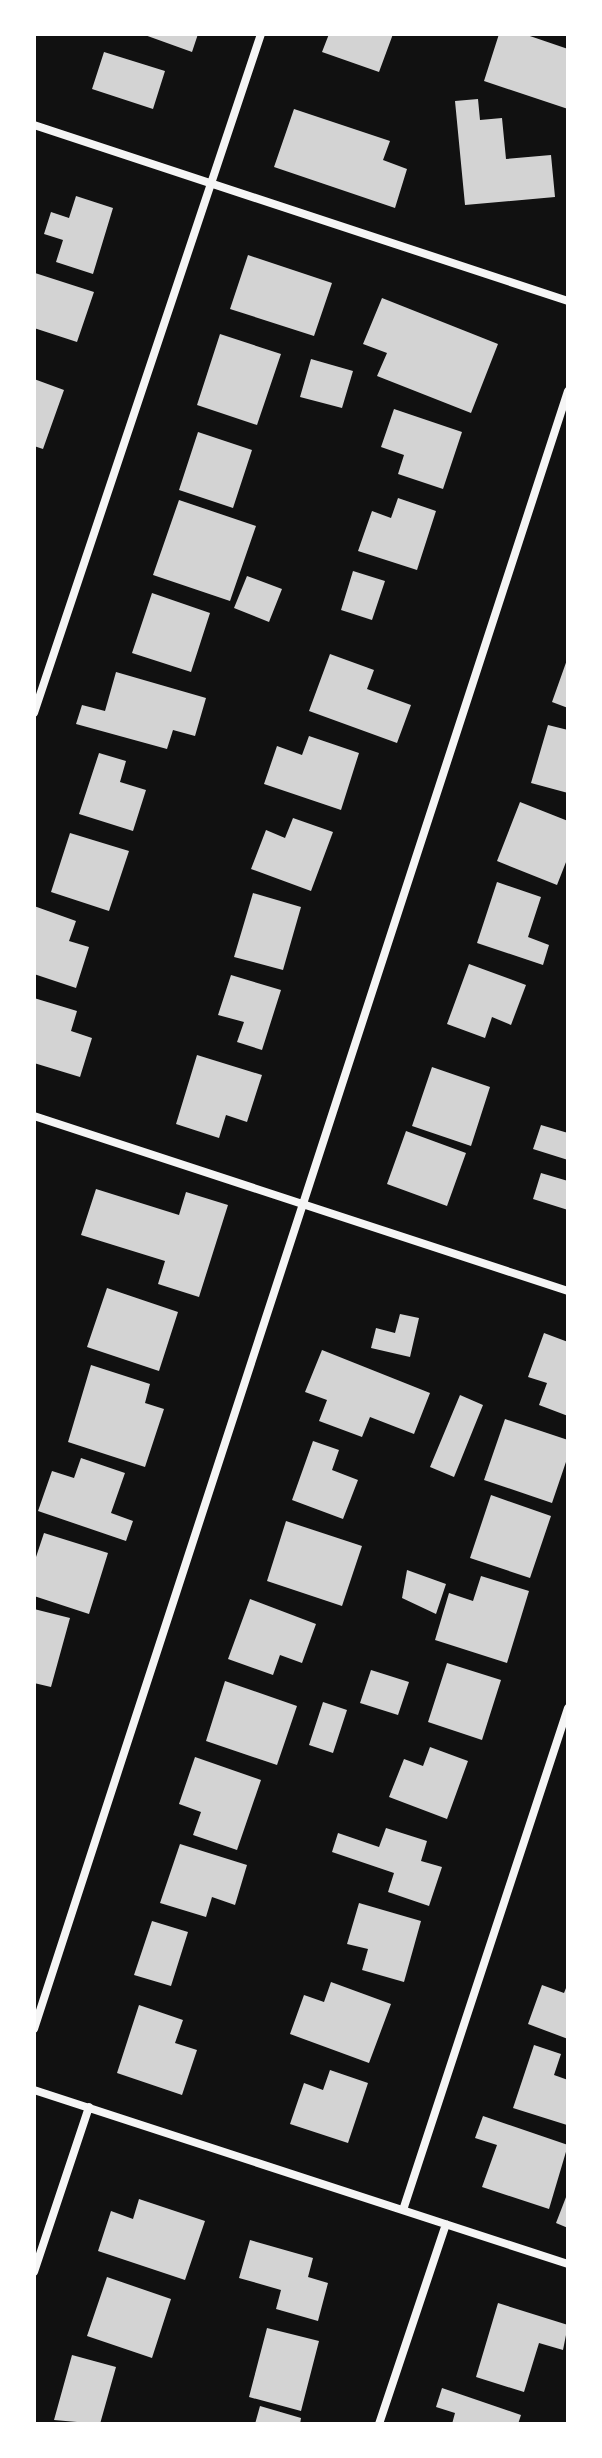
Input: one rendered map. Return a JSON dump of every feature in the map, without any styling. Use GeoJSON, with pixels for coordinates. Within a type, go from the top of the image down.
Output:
{"type":"FeatureCollection","features":[{"type":"Feature","properties":{"kind":"street"},"geometry":{"type":"LineString","coordinates":[[34,713],[261,34]]}},
{"type":"Feature","properties":{"kind":"street"},"geometry":{"type":"LineString","coordinates":[[34,125],[568,301]]}},
{"type":"Feature","properties":{"kind":"street"},"geometry":{"type":"LineString","coordinates":[[34,2029],[568,391]]}},
{"type":"Feature","properties":{"kind":"street"},"geometry":{"type":"LineString","coordinates":[[34,1116],[568,1291]]}},
{"type":"Feature","properties":{"kind":"street"},"geometry":{"type":"LineString","coordinates":[[403,2210],[568,1708]]}},
{"type":"Feature","properties":{"kind":"street"},"geometry":{"type":"LineString","coordinates":[[34,2090],[568,2264]]}},
{"type":"Feature","properties":{"kind":"street"},"geometry":{"type":"LineString","coordinates":[[34,2272],[89,2107]]}},
{"type":"Feature","properties":{"kind":"street"},"geometry":{"type":"LineString","coordinates":[[379,2424],[446,2224]]}},
{"type":"Feature","properties":{"kind":"building"},"geometry":{"type":"Polygon","coordinates":[[[142,34],[198,34],[192,52],[142,34]]]}},
{"type":"Feature","properties":{"kind":"building"},"geometry":{"type":"Polygon","coordinates":[[[329,34],[393,34],[379,72],[322,52],[329,34]]]}},
{"type":"Feature","properties":{"kind":"building"},"geometry":{"type":"Polygon","coordinates":[[[499,34],[524,34],[568,49],[568,109],[484,81],[499,34]]]}},
{"type":"Feature","properties":{"kind":"building"},"geometry":{"type":"Polygon","coordinates":[[[104,52],[165,71],[153,109],[92,89],[104,52]]]}},
{"type":"Feature","properties":{"kind":"building"},"geometry":{"type":"Polygon","coordinates":[[[478,99],[480,120],[502,118],[506,159],[551,155],[555,197],[465,205],[455,101],[478,99]]]}},
{"type":"Feature","properties":{"kind":"building"},"geometry":{"type":"Polygon","coordinates":[[[294,109],[390,141],[383,160],[407,169],[395,208],[274,167],[294,109]]]}},
{"type":"Feature","properties":{"kind":"building"},"geometry":{"type":"Polygon","coordinates":[[[76,196],[113,208],[93,274],[56,262],[63,240],[44,234],[51,212],[69,218],[76,196]]]}},
{"type":"Feature","properties":{"kind":"building"},"geometry":{"type":"Polygon","coordinates":[[[248,255],[332,283],[314,336],[230,309],[248,255]]]}},
{"type":"Feature","properties":{"kind":"building"},"geometry":{"type":"Polygon","coordinates":[[[35,273],[94,292],[77,342],[34,328],[35,273]]]}},
{"type":"Feature","properties":{"kind":"building"},"geometry":{"type":"Polygon","coordinates":[[[382,298],[498,344],[471,413],[377,376],[387,353],[363,344],[382,298]]]}},
{"type":"Feature","properties":{"kind":"building"},"geometry":{"type":"Polygon","coordinates":[[[220,334],[281,354],[257,425],[197,405],[220,334]]]}},
{"type":"Feature","properties":{"kind":"building"},"geometry":{"type":"Polygon","coordinates":[[[311,359],[353,371],[342,408],[300,397],[311,359]]]}},
{"type":"Feature","properties":{"kind":"building"},"geometry":{"type":"Polygon","coordinates":[[[34,379],[64,390],[43,449],[34,446],[34,379]]]}},
{"type":"Feature","properties":{"kind":"building"},"geometry":{"type":"Polygon","coordinates":[[[394,409],[462,432],[443,489],[398,474],[404,455],[381,447],[394,409]]]}},
{"type":"Feature","properties":{"kind":"building"},"geometry":{"type":"Polygon","coordinates":[[[198,432],[252,450],[233,508],[179,490],[198,432]]]}},
{"type":"Feature","properties":{"kind":"building"},"geometry":{"type":"Polygon","coordinates":[[[398,498],[436,511],[417,570],[358,551],[372,511],[391,518],[398,498]]]}},
{"type":"Feature","properties":{"kind":"building"},"geometry":{"type":"Polygon","coordinates":[[[179,500],[256,526],[230,601],[153,575],[179,500]]]}},
{"type":"Feature","properties":{"kind":"building"},"geometry":{"type":"Polygon","coordinates":[[[353,571],[385,581],[372,620],[341,610],[353,571]]]}},
{"type":"Feature","properties":{"kind":"building"},"geometry":{"type":"Polygon","coordinates":[[[247,576],[282,589],[269,622],[234,608],[247,576]]]}},
{"type":"Feature","properties":{"kind":"building"},"geometry":{"type":"Polygon","coordinates":[[[152,593],[210,613],[191,672],[132,653],[152,593]]]}},
{"type":"Feature","properties":{"kind":"building"},"geometry":{"type":"Polygon","coordinates":[[[330,654],[374,670],[367,689],[411,705],[397,743],[309,711],[330,654]]]}},
{"type":"Feature","properties":{"kind":"building"},"geometry":{"type":"Polygon","coordinates":[[[568,657],[568,708],[552,702],[568,657]]]}},
{"type":"Feature","properties":{"kind":"building"},"geometry":{"type":"Polygon","coordinates":[[[116,672],[206,698],[195,736],[173,730],[167,749],[76,724],[82,705],[105,711],[116,672]]]}},
{"type":"Feature","properties":{"kind":"building"},"geometry":{"type":"Polygon","coordinates":[[[548,725],[568,730],[568,793],[531,783],[548,725]]]}},
{"type":"Feature","properties":{"kind":"building"},"geometry":{"type":"Polygon","coordinates":[[[309,736],[359,753],[341,810],[264,784],[277,746],[302,755],[309,736]]]}},
{"type":"Feature","properties":{"kind":"building"},"geometry":{"type":"Polygon","coordinates":[[[99,753],[126,761],[120,782],[146,790],[133,831],[79,814],[99,753]]]}},
{"type":"Feature","properties":{"kind":"building"},"geometry":{"type":"Polygon","coordinates":[[[520,802],[568,821],[568,857],[557,885],[497,861],[520,802]]]}},
{"type":"Feature","properties":{"kind":"building"},"geometry":{"type":"Polygon","coordinates":[[[293,818],[333,832],[311,891],[251,869],[266,830],[285,838],[293,818]]]}},
{"type":"Feature","properties":{"kind":"building"},"geometry":{"type":"Polygon","coordinates":[[[70,833],[129,851],[109,911],[51,892],[70,833]]]}},
{"type":"Feature","properties":{"kind":"building"},"geometry":{"type":"Polygon","coordinates":[[[497,882],[541,897],[528,937],[549,945],[543,965],[477,943],[497,882]]]}},
{"type":"Feature","properties":{"kind":"building"},"geometry":{"type":"Polygon","coordinates":[[[253,893],[301,907],[283,970],[234,957],[253,893]]]}},
{"type":"Feature","properties":{"kind":"building"},"geometry":{"type":"Polygon","coordinates":[[[34,906],[76,921],[69,941],[89,947],[76,988],[34,974],[34,906]]]}},
{"type":"Feature","properties":{"kind":"building"},"geometry":{"type":"Polygon","coordinates":[[[469,964],[526,985],[511,1025],[492,1017],[485,1038],[447,1024],[469,964]]]}},
{"type":"Feature","properties":{"kind":"building"},"geometry":{"type":"Polygon","coordinates":[[[231,975],[281,990],[262,1050],[237,1042],[244,1022],[218,1015],[231,975]]]}},
{"type":"Feature","properties":{"kind":"building"},"geometry":{"type":"Polygon","coordinates":[[[34,998],[77,1011],[71,1031],[92,1038],[80,1077],[34,1063],[34,998]]]}},
{"type":"Feature","properties":{"kind":"building"},"geometry":{"type":"Polygon","coordinates":[[[197,1055],[262,1075],[247,1122],[226,1115],[219,1138],[176,1124],[197,1055]]]}},
{"type":"Feature","properties":{"kind":"building"},"geometry":{"type":"Polygon","coordinates":[[[432,1067],[490,1087],[471,1146],[412,1126],[432,1067]]]}},
{"type":"Feature","properties":{"kind":"building"},"geometry":{"type":"Polygon","coordinates":[[[541,1125],[568,1133],[568,1160],[533,1149],[541,1125]]]}},
{"type":"Feature","properties":{"kind":"building"},"geometry":{"type":"Polygon","coordinates":[[[406,1131],[466,1153],[447,1206],[387,1184],[406,1131]]]}},
{"type":"Feature","properties":{"kind":"building"},"geometry":{"type":"Polygon","coordinates":[[[541,1173],[568,1181],[568,1210],[533,1199],[541,1173]]]}},
{"type":"Feature","properties":{"kind":"building"},"geometry":{"type":"Polygon","coordinates":[[[96,1189],[179,1215],[186,1192],[228,1205],[199,1297],[158,1284],[165,1261],[81,1235],[96,1189]]]}},
{"type":"Feature","properties":{"kind":"building"},"geometry":{"type":"Polygon","coordinates":[[[107,1288],[178,1312],[159,1371],[87,1347],[107,1288]]]}},
{"type":"Feature","properties":{"kind":"building"},"geometry":{"type":"Polygon","coordinates":[[[400,1314],[419,1318],[410,1357],[371,1348],[376,1328],[395,1333],[400,1314]]]}},
{"type":"Feature","properties":{"kind":"building"},"geometry":{"type":"Polygon","coordinates":[[[544,1333],[568,1342],[568,1416],[539,1405],[547,1383],[528,1377],[544,1333]]]}},
{"type":"Feature","properties":{"kind":"building"},"geometry":{"type":"Polygon","coordinates":[[[322,1350],[430,1393],[414,1434],[370,1417],[362,1437],[319,1421],[327,1400],[305,1392],[322,1350]]]}},
{"type":"Feature","properties":{"kind":"building"},"geometry":{"type":"Polygon","coordinates":[[[91,1365],[150,1384],[145,1403],[164,1409],[145,1467],[68,1442],[91,1365]]]}},
{"type":"Feature","properties":{"kind":"building"},"geometry":{"type":"Polygon","coordinates":[[[460,1395],[483,1405],[454,1477],[430,1467],[460,1395]]]}},
{"type":"Feature","properties":{"kind":"building"},"geometry":{"type":"Polygon","coordinates":[[[505,1419],[568,1440],[568,1456],[552,1503],[484,1480],[505,1419]]]}},
{"type":"Feature","properties":{"kind":"building"},"geometry":{"type":"Polygon","coordinates":[[[313,1441],[339,1450],[332,1470],[358,1480],[343,1519],[292,1500],[313,1441]]]}},
{"type":"Feature","properties":{"kind":"building"},"geometry":{"type":"Polygon","coordinates":[[[81,1458],[125,1473],[111,1513],[133,1521],[126,1541],[38,1511],[52,1471],[74,1478],[81,1458]]]}},
{"type":"Feature","properties":{"kind":"building"},"geometry":{"type":"Polygon","coordinates":[[[491,1495],[551,1516],[530,1578],[470,1558],[491,1495]]]}},
{"type":"Feature","properties":{"kind":"building"},"geometry":{"type":"Polygon","coordinates":[[[286,1521],[362,1546],[342,1606],[267,1581],[286,1521]]]}},
{"type":"Feature","properties":{"kind":"building"},"geometry":{"type":"Polygon","coordinates":[[[44,1533],[108,1553],[89,1614],[34,1596],[34,1563],[44,1533]]]}},
{"type":"Feature","properties":{"kind":"building"},"geometry":{"type":"Polygon","coordinates":[[[407,1570],[446,1584],[436,1614],[402,1598],[407,1570]]]}},
{"type":"Feature","properties":{"kind":"building"},"geometry":{"type":"Polygon","coordinates":[[[481,1576],[529,1591],[507,1663],[435,1640],[449,1593],[473,1601],[481,1576]]]}},
{"type":"Feature","properties":{"kind":"building"},"geometry":{"type":"Polygon","coordinates":[[[250,1599],[316,1624],[302,1663],[280,1655],[273,1675],[228,1659],[250,1599]]]}},
{"type":"Feature","properties":{"kind":"building"},"geometry":{"type":"Polygon","coordinates":[[[34,1609],[70,1618],[51,1687],[34,1683],[34,1609]]]}},
{"type":"Feature","properties":{"kind":"building"},"geometry":{"type":"Polygon","coordinates":[[[447,1663],[501,1680],[482,1740],[428,1722],[447,1663]]]}},
{"type":"Feature","properties":{"kind":"building"},"geometry":{"type":"Polygon","coordinates":[[[371,1670],[409,1682],[398,1715],[360,1703],[371,1670]]]}},
{"type":"Feature","properties":{"kind":"building"},"geometry":{"type":"Polygon","coordinates":[[[225,1681],[297,1706],[277,1765],[206,1741],[225,1681]]]}},
{"type":"Feature","properties":{"kind":"building"},"geometry":{"type":"Polygon","coordinates":[[[323,1702],[347,1710],[333,1753],[309,1745],[323,1702]]]}},
{"type":"Feature","properties":{"kind":"building"},"geometry":{"type":"Polygon","coordinates":[[[430,1747],[468,1761],[447,1819],[389,1797],[404,1759],[423,1766],[430,1747]]]}},
{"type":"Feature","properties":{"kind":"building"},"geometry":{"type":"Polygon","coordinates":[[[195,1757],[261,1780],[237,1850],[193,1835],[201,1812],[179,1804],[195,1757]]]}},
{"type":"Feature","properties":{"kind":"building"},"geometry":{"type":"Polygon","coordinates":[[[386,1828],[427,1841],[421,1861],[442,1867],[429,1906],[388,1892],[394,1873],[332,1852],[338,1833],[379,1847],[386,1828]]]}},
{"type":"Feature","properties":{"kind":"building"},"geometry":{"type":"Polygon","coordinates":[[[180,1844],[247,1865],[235,1905],[212,1897],[206,1917],[160,1903],[180,1844]]]}},
{"type":"Feature","properties":{"kind":"building"},"geometry":{"type":"Polygon","coordinates":[[[359,1903],[421,1921],[404,1982],[362,1970],[368,1949],[347,1944],[359,1903]]]}},
{"type":"Feature","properties":{"kind":"building"},"geometry":{"type":"Polygon","coordinates":[[[152,1921],[188,1932],[171,1986],[134,1975],[152,1921]]]}},
{"type":"Feature","properties":{"kind":"building"},"geometry":{"type":"Polygon","coordinates":[[[331,1982],[391,2004],[369,2063],[290,2034],[304,1995],[324,2002],[331,1982]]]}},
{"type":"Feature","properties":{"kind":"building"},"geometry":{"type":"Polygon","coordinates":[[[568,1983],[568,2039],[528,2024],[542,1985],[564,1993],[568,1983]]]}},
{"type":"Feature","properties":{"kind":"building"},"geometry":{"type":"Polygon","coordinates":[[[139,2005],[183,2020],[175,2043],[197,2050],[182,2095],[117,2073],[139,2005]]]}},
{"type":"Feature","properties":{"kind":"building"},"geometry":{"type":"Polygon","coordinates":[[[534,2045],[561,2054],[554,2075],[568,2080],[567,2125],[513,2108],[534,2045]]]}},
{"type":"Feature","properties":{"kind":"building"},"geometry":{"type":"Polygon","coordinates":[[[330,2070],[368,2083],[348,2143],[290,2124],[304,2083],[323,2090],[330,2070]]]}},
{"type":"Feature","properties":{"kind":"building"},"geometry":{"type":"Polygon","coordinates":[[[483,2116],[568,2145],[549,2209],[482,2187],[497,2145],[475,2138],[483,2116]]]}},
{"type":"Feature","properties":{"kind":"building"},"geometry":{"type":"Polygon","coordinates":[[[568,2192],[568,2228],[556,2223],[568,2192]]]}},
{"type":"Feature","properties":{"kind":"building"},"geometry":{"type":"Polygon","coordinates":[[[139,2199],[205,2221],[185,2280],[98,2251],[111,2211],[133,2219],[139,2199]]]}},
{"type":"Feature","properties":{"kind":"building"},"geometry":{"type":"Polygon","coordinates":[[[250,2240],[313,2258],[308,2277],[328,2283],[318,2321],[276,2309],[281,2290],[239,2278],[250,2240]]]}},
{"type":"Feature","properties":{"kind":"building"},"geometry":{"type":"Polygon","coordinates":[[[107,2277],[171,2299],[152,2358],[87,2336],[107,2277]]]}},
{"type":"Feature","properties":{"kind":"building"},"geometry":{"type":"Polygon","coordinates":[[[498,2303],[568,2325],[563,2350],[539,2343],[524,2392],[476,2377],[498,2303]]]}},
{"type":"Feature","properties":{"kind":"building"},"geometry":{"type":"Polygon","coordinates":[[[267,2328],[319,2341],[301,2411],[249,2397],[267,2328]]]}},
{"type":"Feature","properties":{"kind":"building"},"geometry":{"type":"Polygon","coordinates":[[[72,2355],[116,2367],[100,2424],[54,2420],[72,2355]]]}},
{"type":"Feature","properties":{"kind":"building"},"geometry":{"type":"Polygon","coordinates":[[[442,2388],[521,2415],[518,2424],[452,2424],[455,2413],[436,2407],[442,2388]]]}},
{"type":"Feature","properties":{"kind":"building"},"geometry":{"type":"Polygon","coordinates":[[[260,2406],[301,2418],[300,2424],[255,2424],[260,2406]]]}}]}
